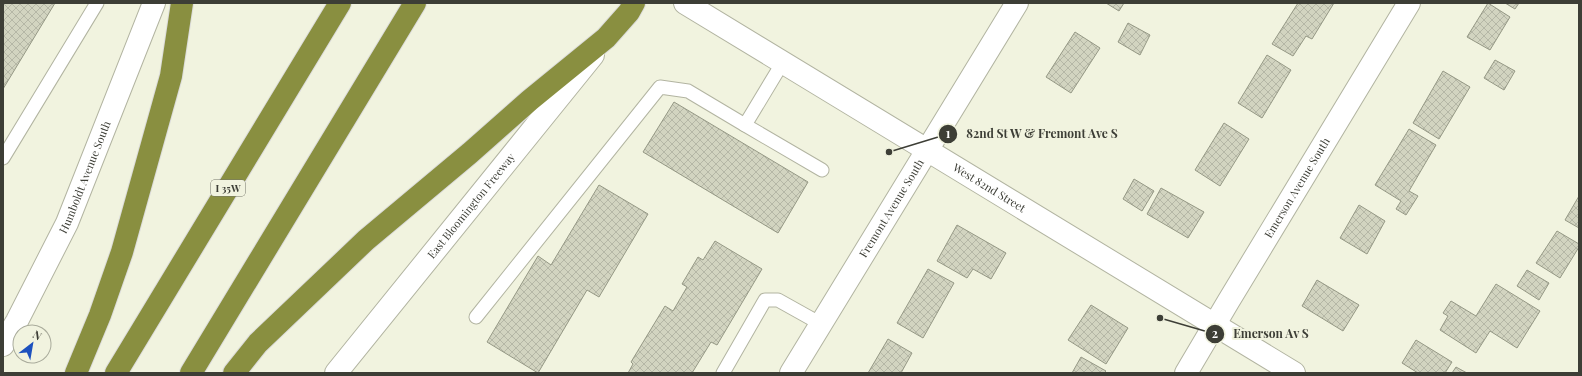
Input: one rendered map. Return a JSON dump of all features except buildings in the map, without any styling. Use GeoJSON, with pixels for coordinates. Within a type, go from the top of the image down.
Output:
{"type":"FeatureCollection","features":[{"type":"Feature","properties":{"kind":"highway"},"geometry":{"type":"LineString","coordinates":[[76,373],[100,315],[122,252],[171,76],[182,3]]}},
{"type":"Feature","properties":{"kind":"highway","name":"I 35W"},"geometry":{"type":"LineString","coordinates":[[116,373],[340,3]]}},
{"type":"Feature","properties":{"kind":"highway"},"geometry":{"type":"LineString","coordinates":[[191,373],[415,3]]}},
{"type":"Feature","properties":{"kind":"highway"},"geometry":{"type":"LineString","coordinates":[[234,373],[258,343],[366,240],[470,153],[530,100],[606,38],[629,12],[634,3]]}},
{"type":"Feature","properties":{"kind":"street","name":"Humboldt Avenue South"},"geometry":{"type":"LineString","coordinates":[[3,345],[17,321],[67,223],[154,3]]}},
{"type":"Feature","properties":{"kind":"street","name":"West 82nd Street"},"geometry":{"type":"LineString","coordinates":[[685,3],[1294,373]]}},
{"type":"Feature","properties":{"kind":"street","name":"Fremont Avenue South"},"geometry":{"type":"LineString","coordinates":[[791,373],[1017,3]]}},
{"type":"Feature","properties":{"kind":"street","name":"Emerson Avenue South"},"geometry":{"type":"LineString","coordinates":[[1186,373],[1410,3]]}},
{"type":"Feature","properties":{"kind":"street","name":"East Bloomington Freeway"},"geometry":{"type":"LineString","coordinates":[[336,373],[606,38]]}},
{"type":"Feature","properties":{"kind":"lane"},"geometry":{"type":"LineString","coordinates":[[3,158],[97,3]]}},
{"type":"Feature","properties":{"kind":"lane"},"geometry":{"type":"LineString","coordinates":[[745,125],[783,62]]}},
{"type":"Feature","properties":{"kind":"lane"},"geometry":{"type":"LineString","coordinates":[[476,317],[660,87],[688,91],[822,170]]}},
{"type":"Feature","properties":{"kind":"lane"},"geometry":{"type":"LineString","coordinates":[[722,373],[765,300],[778,300],[821,324]]}},
{"type":"Feature","properties":{"kind":"place","name":"82nd St W & Fremont Ave S"},"geometry":{"type":"Point","coordinates":[889,152]}},
{"type":"Feature","properties":{"kind":"place","name":"Emerson Av S"},"geometry":{"type":"Point","coordinates":[1160,318]}}]}
